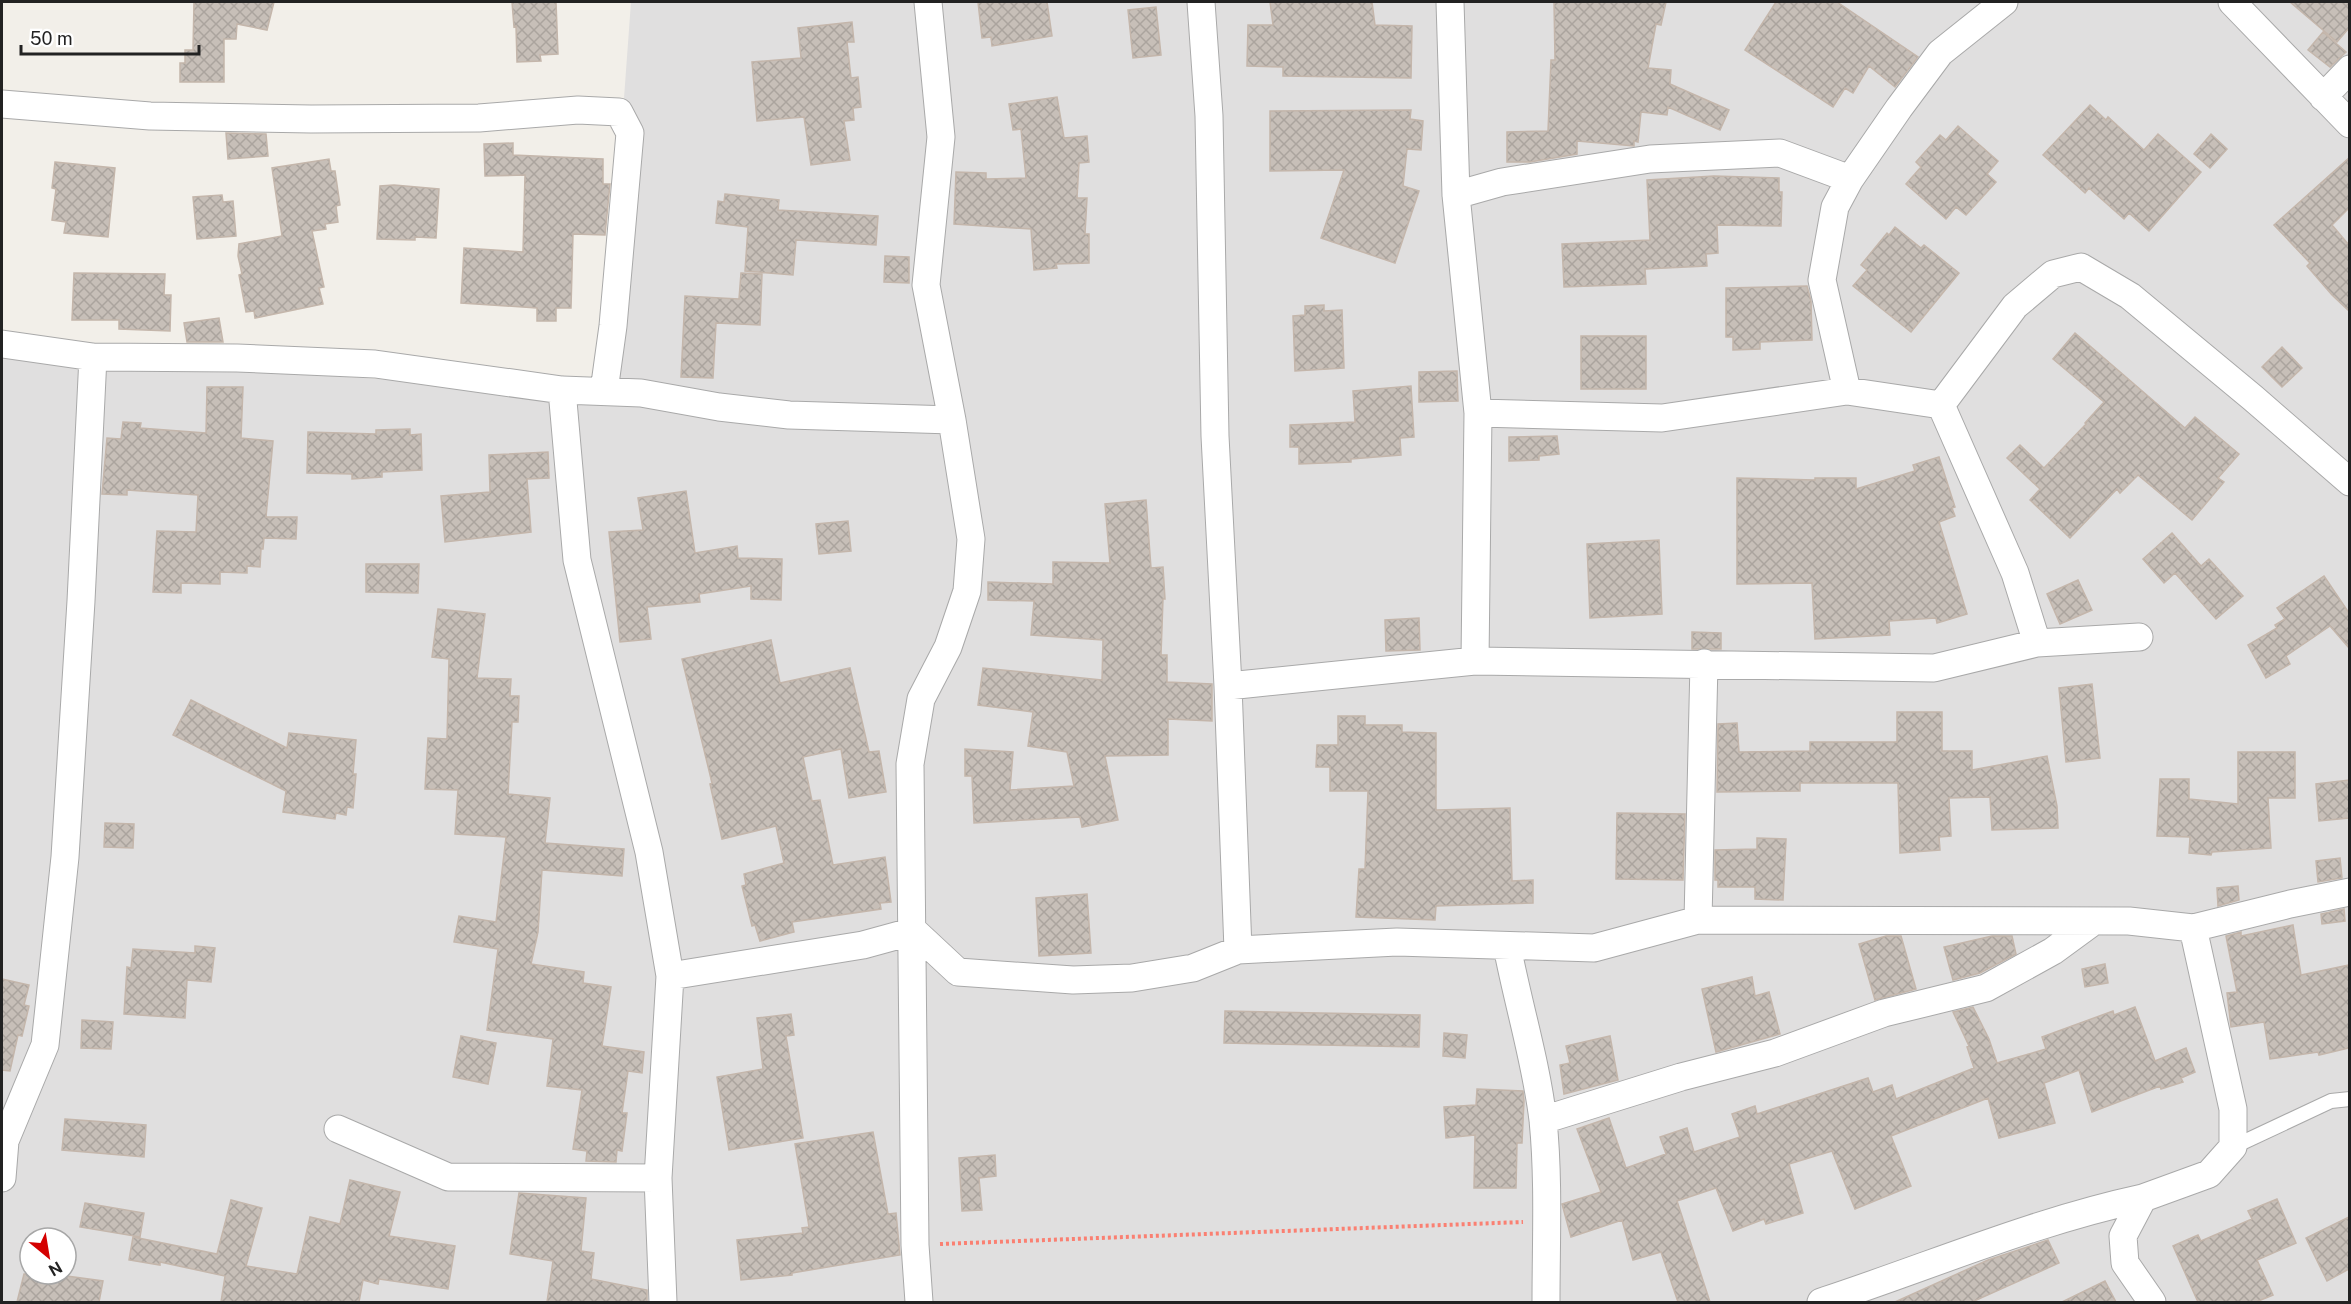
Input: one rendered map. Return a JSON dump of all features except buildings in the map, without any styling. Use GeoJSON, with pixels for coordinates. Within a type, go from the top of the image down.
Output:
{"type":"FeatureCollection","features":[{"type":"Feature","properties":{"kind":"street"},"geometry":{"type":"LineString","coordinates":[[919,1302],[915,1245],[914,931],[910,764],[921,699],[948,647],[967,591],[971,539],[952,420],[926,285],[941,137],[928,2]]}},
{"type":"Feature","properties":{"kind":"street"},"geometry":{"type":"LineString","coordinates":[[1201,2],[1209,116],[1215,436],[1228,686],[1238,950]]}},
{"type":"Feature","properties":{"kind":"street"},"geometry":{"type":"LineString","coordinates":[[1450,2],[1456,195],[1478,413],[1475,661]]}},
{"type":"Feature","properties":{"kind":"street"},"geometry":{"type":"LineString","coordinates":[[1847,391],[1822,280],[1835,207],[1850,179],[1940,53],[2004,2]]}},
{"type":"Feature","properties":{"kind":"street"},"geometry":{"type":"LineString","coordinates":[[2232,2],[2349,124]]}},
{"type":"Feature","properties":{"kind":"street"},"geometry":{"type":"LineString","coordinates":[[2323,97],[2349,69]]}},
{"type":"Feature","properties":{"kind":"street"},"geometry":{"type":"LineString","coordinates":[[2,104],[150,116],[219,117],[479,118],[578,110],[619,112],[630,133],[613,326],[604,391]]}},
{"type":"Feature","properties":{"kind":"street"},"geometry":{"type":"LineString","coordinates":[[1456,195],[1502,182],[1650,159],[1780,153],[1850,179]]}},
{"type":"Feature","properties":{"kind":"street"},"geometry":{"type":"LineString","coordinates":[[1941,405],[2015,306],[2054,274],[2081,267],[2130,296],[2253,398],[2349,482]]}},
{"type":"Feature","properties":{"kind":"street"},"geometry":{"type":"LineString","coordinates":[[2,344],[93,357],[237,358],[375,364],[562,390],[641,393],[719,407],[789,415],[952,420]]}},
{"type":"Feature","properties":{"kind":"street"},"geometry":{"type":"LineString","coordinates":[[2,1178],[5,1141],[45,1045],[65,857],[93,357]]}},
{"type":"Feature","properties":{"kind":"street"},"geometry":{"type":"LineString","coordinates":[[562,390],[577,560],[650,852],[670,976],[658,1178],[663,1302]]}},
{"type":"Feature","properties":{"kind":"street"},"geometry":{"type":"LineString","coordinates":[[1478,413],[1662,417],[1847,391],[1941,405]]}},
{"type":"Feature","properties":{"kind":"street"},"geometry":{"type":"LineString","coordinates":[[1941,405],[2014,573],[2037,643]]}},
{"type":"Feature","properties":{"kind":"street"},"geometry":{"type":"LineString","coordinates":[[1228,686],[1475,661],[1934,668],[2037,643],[2139,637]]}},
{"type":"Feature","properties":{"kind":"street"},"geometry":{"type":"LineString","coordinates":[[1698,920],[1704,663]]}},
{"type":"Feature","properties":{"kind":"street"},"geometry":{"type":"LineString","coordinates":[[914,931],[958,972],[1073,980],[1132,978],[1192,968],[1238,950],[1397,942],[1594,948],[1698,920],[2129,921],[2193,928],[2349,892]]}},
{"type":"Feature","properties":{"kind":"street"},"geometry":{"type":"LineString","coordinates":[[1543,1120],[1681,1077],[1775,1053],[1884,1013],[1986,988],[2053,951],[2094,921]]}},
{"type":"Feature","properties":{"kind":"street"},"geometry":{"type":"LineString","coordinates":[[1821,1302],[2021,1232],[2143,1198],[2209,1174],[2233,1147],[2233,1110],[2193,928]]}},
{"type":"Feature","properties":{"kind":"street"},"geometry":{"type":"LineString","coordinates":[[670,976],[863,945],[914,931]]}},
{"type":"Feature","properties":{"kind":"street"},"geometry":{"type":"LineString","coordinates":[[1507,946],[1531,1051],[1543,1120],[1546,1302]]}},
{"type":"Feature","properties":{"kind":"street"},"geometry":{"type":"LineString","coordinates":[[338,1129],[448,1177],[658,1178]]}},
{"type":"Feature","properties":{"kind":"street"},"geometry":{"type":"LineString","coordinates":[[2143,1198],[2123,1236],[2124,1254],[2125,1263],[2152,1302]]}},
{"type":"Feature","properties":{"kind":"lane"},"geometry":{"type":"LineString","coordinates":[[2233,1147],[2331,1101],[2349,1099]]}},
{"type":"Feature","properties":{"kind":"path"},"geometry":{"type":"LineString","coordinates":[[915,1245],[1546,1221]]}},
{"type":"Feature","properties":{"kind":"shaded area"},"geometry":{"type":"Polygon","coordinates":[[[631,2],[2349,2],[2349,1302],[2,1302],[2,350],[87,360],[608,394],[638,150],[624,98],[631,2]]]}}]}
